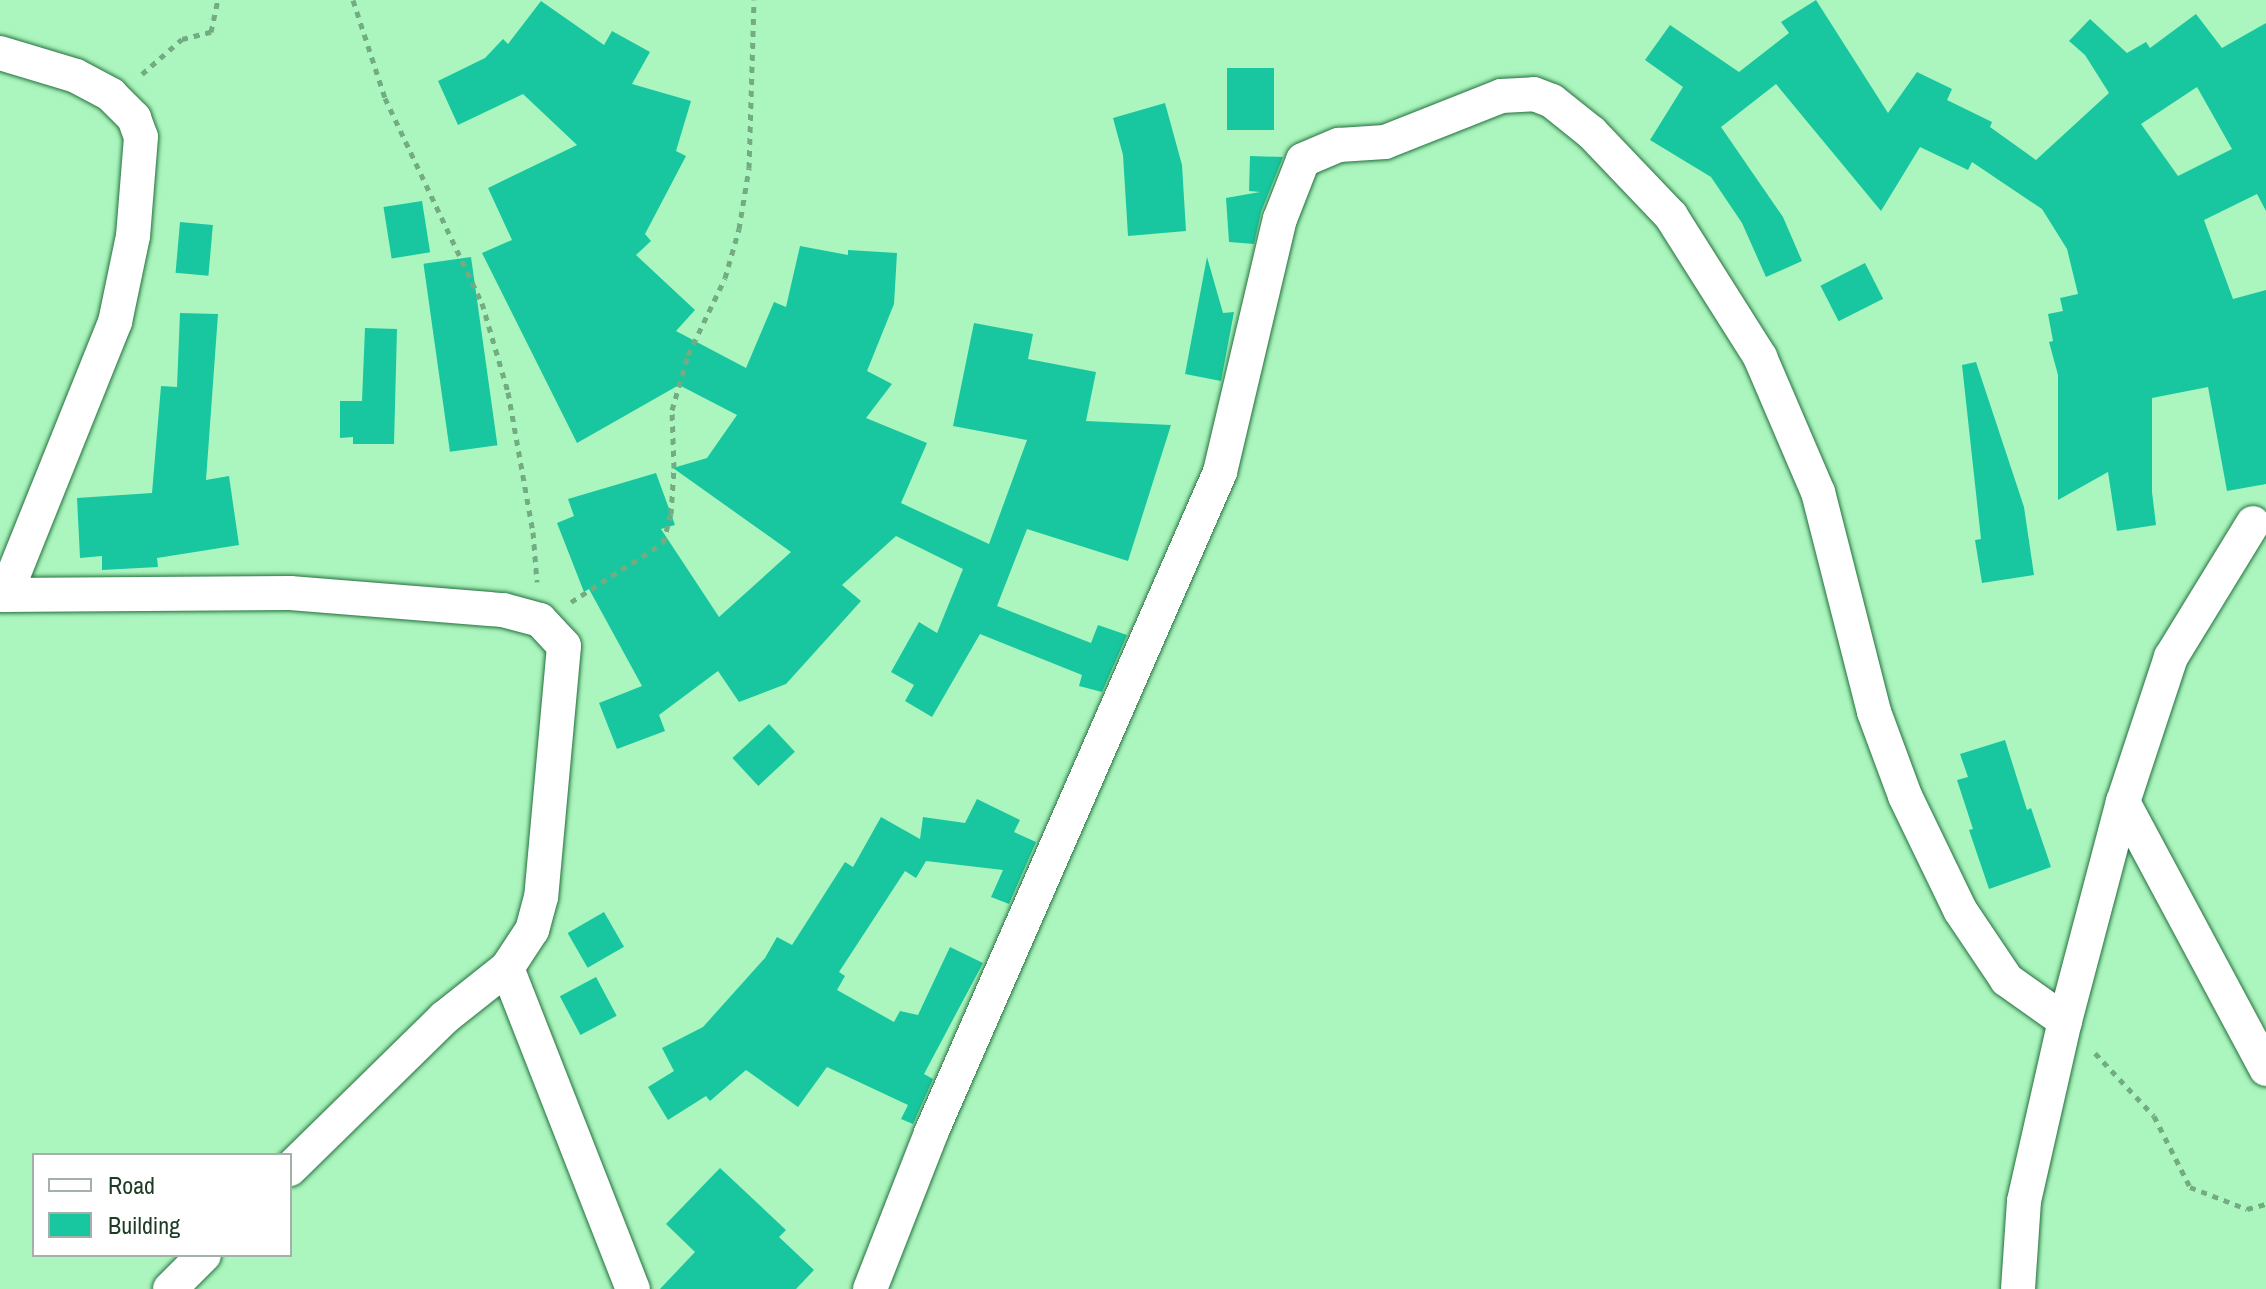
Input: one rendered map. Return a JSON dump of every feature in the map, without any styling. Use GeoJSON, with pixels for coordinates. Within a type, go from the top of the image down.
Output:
{"type":"FeatureCollection","features":[{"type":"Feature","properties":{"kind":"street"},"geometry":{"type":"LineString","coordinates":[[0,53],[76,76],[111,95],[134,118],[141,137],[133,236],[115,322],[3,595],[290,593],[503,610],[540,620],[564,646],[541,897],[532,930],[507,968],[444,1018],[292,1167]]}},
{"type":"Feature","properties":{"kind":"street"},"geometry":{"type":"LineString","coordinates":[[870,1289],[931,1133],[1220,472],[1280,219],[1303,160],[1339,145],[1385,142],[1501,96],[1534,94],[1552,101],[1592,133],[1671,216],[1760,357],[1818,492],[1874,712],[1905,796],[1960,910],[2007,980],[2065,1021]]}},
{"type":"Feature","properties":{"kind":"street"},"geometry":{"type":"LineString","coordinates":[[2018,1289],[2024,1201],[2065,1021],[2123,802],[2171,657],[2253,523]]}},
{"type":"Feature","properties":{"kind":"street"},"geometry":{"type":"LineString","coordinates":[[2123,802],[2266,1069]]}},
{"type":"Feature","properties":{"kind":"street"},"geometry":{"type":"LineString","coordinates":[[507,968],[633,1289]]}},
{"type":"Feature","properties":{"kind":"street"},"geometry":{"type":"LineString","coordinates":[[170,1289],[202,1257]]}},
{"type":"Feature","properties":{"kind":"path"},"geometry":{"type":"LineString","coordinates":[[111,95],[182,39],[211,32],[218,0]]}},
{"type":"Feature","properties":{"kind":"path"},"geometry":{"type":"LineString","coordinates":[[353,0],[385,98],[482,303],[508,392],[533,532],[540,620],[663,543],[671,514],[674,468],[672,410],[688,355],[725,278],[739,229],[749,168],[754,0]]}},
{"type":"Feature","properties":{"kind":"path"},"geometry":{"type":"LineString","coordinates":[[2065,1021],[2154,1116],[2190,1187],[2247,1209],[2266,1204]]}},
{"type":"Feature","properties":{"kind":"building"},"geometry":{"type":"Polygon","coordinates":[[[1816,0],[1888,113],[1917,72],[1952,89],[1947,100],[1992,122],[1990,127],[2036,160],[2109,93],[2085,55],[2069,41],[2090,19],[2127,53],[2146,42],[2150,48],[2196,14],[2222,48],[2266,23],[2266,211],[2257,194],[2204,220],[2233,299],[2266,290],[2266,484],[2227,491],[2208,387],[2152,398],[2152,492],[2156,525],[2117,531],[2108,472],[2058,500],[2058,375],[2049,342],[2053,341],[2048,314],[2063,311],[2060,298],[2078,294],[2067,249],[2042,209],[1972,162],[1968,170],[1920,147],[1881,211],[1776,84],[1721,127],[1783,217],[1802,261],[1766,277],[1742,223],[1711,177],[1650,140],[1683,87],[1645,60],[1670,25],[1739,72],[1789,33],[1781,22],[1816,0]],[[2197,87],[2141,124],[2178,176],[2232,149],[2197,87]]]}},
{"type":"Feature","properties":{"kind":"building"},"geometry":{"type":"Polygon","coordinates":[[[541,1],[604,45],[612,31],[650,52],[632,84],[691,101],[676,151],[686,156],[645,234],[651,241],[636,255],[695,310],[676,331],[746,368],[774,302],[786,307],[800,246],[848,255],[848,250],[897,253],[894,304],[867,371],[892,384],[866,418],[927,443],[901,503],[989,544],[1027,440],[953,426],[974,323],[1033,334],[1028,359],[1096,372],[1086,421],[1171,425],[1128,561],[1027,529],[997,606],[1091,643],[1098,625],[1127,635],[1102,692],[1079,686],[1082,675],[980,634],[932,717],[905,701],[914,685],[891,672],[919,622],[937,633],[963,569],[896,536],[842,585],[861,601],[786,684],[739,702],[718,671],[659,715],[665,731],[617,749],[599,703],[642,686],[589,589],[584,592],[557,523],[574,516],[568,499],[656,473],[675,525],[661,529],[719,617],[791,552],[673,468],[707,458],[737,415],[679,385],[577,443],[482,253],[512,240],[488,188],[577,145],[523,94],[458,125],[438,81],[485,58],[503,39],[508,44],[541,1]]]}},
{"type":"Feature","properties":{"kind":"building"},"geometry":{"type":"Polygon","coordinates":[[[1227,68],[1274,68],[1274,130],[1227,130],[1227,68]]]}},
{"type":"Feature","properties":{"kind":"building"},"geometry":{"type":"Polygon","coordinates":[[[1165,103],[1182,165],[1186,231],[1128,236],[1123,155],[1113,118],[1165,103]]]}},
{"type":"Feature","properties":{"kind":"building"},"geometry":{"type":"Polygon","coordinates":[[[1250,156],[1283,157],[1261,212],[1254,244],[1229,242],[1226,198],[1260,192],[1249,191],[1250,156]]]}},
{"type":"Feature","properties":{"kind":"building"},"geometry":{"type":"Polygon","coordinates":[[[422,201],[430,252],[392,258],[383,207],[422,201]]]}},
{"type":"Feature","properties":{"kind":"building"},"geometry":{"type":"Polygon","coordinates":[[[180,222],[213,225],[208,276],[176,273],[180,222]]]}},
{"type":"Feature","properties":{"kind":"building"},"geometry":{"type":"Polygon","coordinates":[[[471,257],[497,445],[450,452],[423,264],[471,257]]]}},
{"type":"Feature","properties":{"kind":"building"},"geometry":{"type":"Polygon","coordinates":[[[1207,257],[1223,313],[1234,312],[1221,381],[1185,374],[1207,257]]]}},
{"type":"Feature","properties":{"kind":"building"},"geometry":{"type":"Polygon","coordinates":[[[1865,263],[1883,299],[1839,321],[1820,286],[1865,263]]]}},
{"type":"Feature","properties":{"kind":"building"},"geometry":{"type":"Polygon","coordinates":[[[180,313],[218,314],[206,480],[229,476],[239,545],[157,558],[158,567],[102,570],[102,556],[80,558],[77,498],[152,493],[161,386],[177,387],[180,313]]]}},
{"type":"Feature","properties":{"kind":"building"},"geometry":{"type":"Polygon","coordinates":[[[365,328],[397,329],[394,444],[353,444],[353,437],[340,438],[340,401],[362,401],[365,328]]]}},
{"type":"Feature","properties":{"kind":"building"},"geometry":{"type":"Polygon","coordinates":[[[1976,362],[2024,507],[2034,575],[1982,583],[1975,540],[1981,539],[1962,365],[1976,362]]]}},
{"type":"Feature","properties":{"kind":"building"},"geometry":{"type":"Polygon","coordinates":[[[769,724],[795,752],[758,786],[732,758],[769,724]]]}},
{"type":"Feature","properties":{"kind":"building"},"geometry":{"type":"Polygon","coordinates":[[[2005,740],[2027,810],[2031,808],[2051,867],[1989,889],[1969,830],[1973,829],[1957,780],[1968,777],[1960,754],[2005,740]]]}},
{"type":"Feature","properties":{"kind":"building"},"geometry":{"type":"Polygon","coordinates":[[[977,799],[1020,820],[1014,832],[1036,842],[1009,904],[991,897],[1003,870],[926,861],[916,878],[905,871],[839,972],[845,976],[837,990],[894,1022],[900,1011],[918,1015],[950,947],[983,963],[924,1074],[933,1079],[913,1124],[901,1119],[908,1105],[827,1067],[798,1107],[746,1070],[710,1101],[706,1096],[668,1120],[648,1087],[674,1071],[662,1048],[703,1027],[765,958],[777,937],[792,945],[845,862],[853,867],[881,817],[920,839],[923,817],[965,823],[977,799]]]}},
{"type":"Feature","properties":{"kind":"building"},"geometry":{"type":"Polygon","coordinates":[[[604,912],[624,947],[588,968],[568,933],[604,912]]]}},
{"type":"Feature","properties":{"kind":"building"},"geometry":{"type":"Polygon","coordinates":[[[596,977],[617,1016],[580,1035],[560,996],[596,977]]]}},
{"type":"Feature","properties":{"kind":"building"},"geometry":{"type":"Polygon","coordinates":[[[720,1168],[786,1230],[779,1237],[814,1270],[796,1289],[660,1289],[695,1252],[666,1224],[720,1168]]]}}]}
